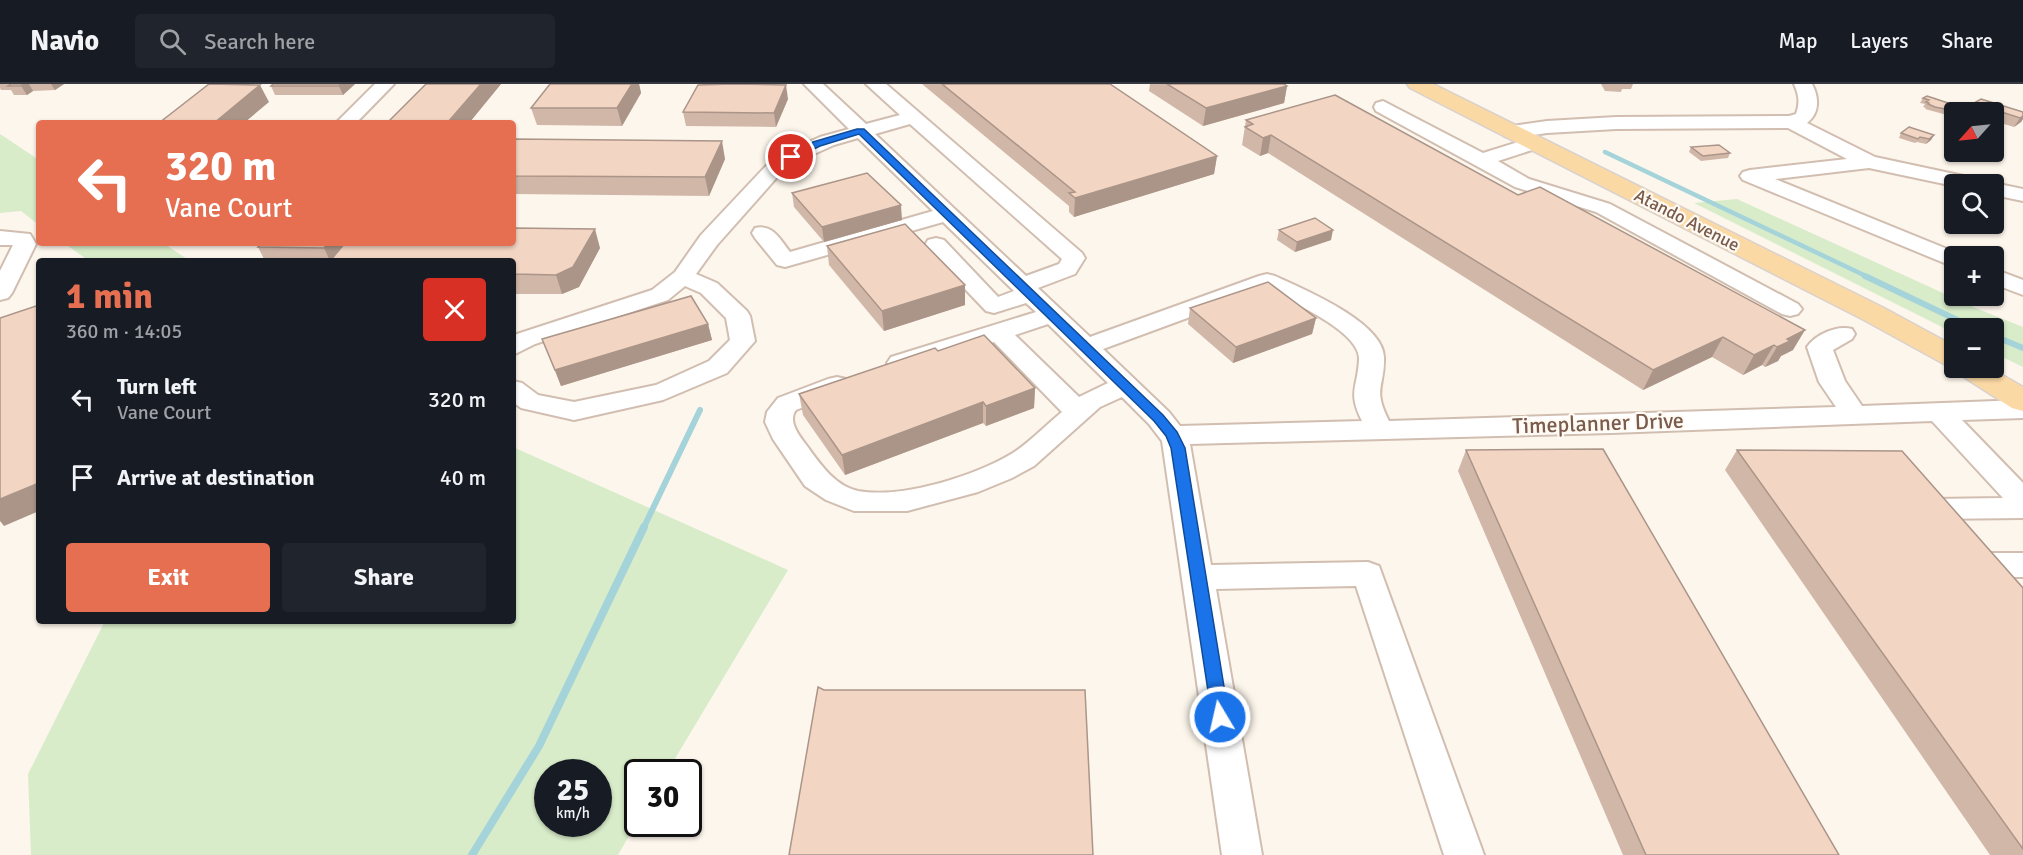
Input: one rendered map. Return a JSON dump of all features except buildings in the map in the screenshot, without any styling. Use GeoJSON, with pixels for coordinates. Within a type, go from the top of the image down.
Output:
{"type":"FeatureCollection","features":[{"type":"Feature","properties":{"kind":"main road","name":"Atando Avenue"},"geometry":{"type":"LineString","coordinates":[[1417,84],[1874,314],[1944,352]]}},
{"type":"Feature","properties":{"kind":"main road"},"geometry":{"type":"LineString","coordinates":[[1986,378],[2023,401]]}},
{"type":"Feature","properties":{"kind":"street"},"geometry":{"type":"LineString","coordinates":[[348,120],[385,84]]}},
{"type":"Feature","properties":{"kind":"street"},"geometry":{"type":"LineString","coordinates":[[813,84],[1159,418],[1172,435],[1178,448],[1242,855]]}},
{"type":"Feature","properties":{"kind":"street"},"geometry":{"type":"LineString","coordinates":[[875,84],[1074,258],[1067,269],[994,306],[936,245]]}},
{"type":"Feature","properties":{"kind":"street"},"geometry":{"type":"LineString","coordinates":[[1481,160],[1548,126],[1791,122],[1803,118],[1809,108],[1808,93],[1803,84]]}},
{"type":"Feature","properties":{"kind":"street"},"geometry":{"type":"LineString","coordinates":[[1383,107],[1522,183],[1603,208],[1790,309]]}},
{"type":"Feature","properties":{"kind":"street"},"geometry":{"type":"LineString","coordinates":[[516,345],[526,339],[660,295],[683,277],[709,240],[772,171],[785,160],[816,144],[914,117]]}},
{"type":"Feature","properties":{"kind":"street"},"geometry":{"type":"LineString","coordinates":[[1791,122],[1869,162],[1944,178]]}},
{"type":"Feature","properties":{"kind":"street"},"geometry":{"type":"LineString","coordinates":[[1869,162],[1750,176],[1944,256]]}},
{"type":"Feature","properties":{"kind":"street"},"geometry":{"type":"LineString","coordinates":[[2004,191],[2023,195]]}},
{"type":"Feature","properties":{"kind":"street"},"geometry":{"type":"LineString","coordinates":[[763,233],[785,260],[947,214]]}},
{"type":"Feature","properties":{"kind":"street"},"geometry":{"type":"LineString","coordinates":[[0,238],[22,239],[25,244],[0,293]]}},
{"type":"Feature","properties":{"kind":"street"},"geometry":{"type":"LineString","coordinates":[[516,391],[530,402],[574,411],[663,392],[718,367],[743,341],[738,316],[709,288],[683,277]]}},
{"type":"Feature","properties":{"kind":"street"},"geometry":{"type":"LineString","coordinates":[[2004,280],[2023,288]]}},
{"type":"Feature","properties":{"kind":"street"},"geometry":{"type":"LineString","coordinates":[[1085,346],[1267,281],[1330,314],[1353,330],[1370,348],[1371,360],[1366,390],[1369,407],[1379,428]]}},
{"type":"Feature","properties":{"kind":"street"},"geometry":{"type":"LineString","coordinates":[[1052,315],[866,374],[787,404],[780,412],[779,422],[787,439],[815,479],[836,493],[854,501],[907,501],[968,485],[1002,471],[1024,459],[1091,401],[1125,386]]}},
{"type":"Feature","properties":{"kind":"street"},"geometry":{"type":"LineString","coordinates":[[999,333],[1078,412]]}},
{"type":"Feature","properties":{"kind":"street"},"geometry":{"type":"LineString","coordinates":[[1844,334],[1820,347],[1832,382],[1854,414]]}},
{"type":"Feature","properties":{"kind":"street","name":"Timeplanner Drive"},"geometry":{"type":"LineString","coordinates":[[1172,435],[1379,428],[1611,424],[2023,409]]}},
{"type":"Feature","properties":{"kind":"street"},"geometry":{"type":"LineString","coordinates":[[1938,411],[2023,501]]}},
{"type":"Feature","properties":{"kind":"street"},"geometry":{"type":"LineString","coordinates":[[1932,509],[2023,508]]}},
{"type":"Feature","properties":{"kind":"street"},"geometry":{"type":"LineString","coordinates":[[1990,565],[2023,565]]}},
{"type":"Feature","properties":{"kind":"street"},"geometry":{"type":"LineString","coordinates":[[1198,577],[1368,574],[1464,855]]}},
{"type":"Feature","properties":{"kind":"green space"},"geometry":{"type":"Polygon","coordinates":[[[0,134],[36,158],[36,223],[21,211],[0,213],[0,134]]]}},
{"type":"Feature","properties":{"kind":"green space"},"geometry":{"type":"Polygon","coordinates":[[[1737,199],[1944,293],[1944,306],[1971,306],[2000,318],[1944,318],[1944,328],[1694,203],[1737,199]]]}},
{"type":"Feature","properties":{"kind":"green space"},"geometry":{"type":"Polygon","coordinates":[[[68,246],[168,246],[186,258],[85,258],[68,246]]]}},
{"type":"Feature","properties":{"kind":"green space"},"geometry":{"type":"Polygon","coordinates":[[[2004,319],[2023,327],[2023,367],[2004,358],[2004,319]]]}},
{"type":"Feature","properties":{"kind":"green space"},"geometry":{"type":"Polygon","coordinates":[[[516,448],[788,570],[675,759],[624,759],[624,837],[628,837],[618,855],[31,855],[28,774],[103,624],[516,624],[516,448]]]}},
{"type":"Feature","properties":{"kind":"waterway"},"geometry":{"type":"LineString","coordinates":[[1605,152],[1868,277]]}},
{"type":"Feature","properties":{"kind":"waterway"},"geometry":{"type":"LineString","coordinates":[[1865,276],[1953,318]]}},
{"type":"Feature","properties":{"kind":"waterway"},"geometry":{"type":"LineString","coordinates":[[2004,340],[2023,348]]}},
{"type":"Feature","properties":{"kind":"waterway"},"geometry":{"type":"LineString","coordinates":[[643,529],[700,410]]}},
{"type":"Feature","properties":{"kind":"waterway"},"geometry":{"type":"LineString","coordinates":[[472,855],[539,746],[644,527]]}},
{"type":"Feature","properties":{"kind":"route"},"geometry":{"type":"LineString","coordinates":[[791,157],[816,144],[861,130],[1159,418],[1176,440],[1220,717]]}}]}
